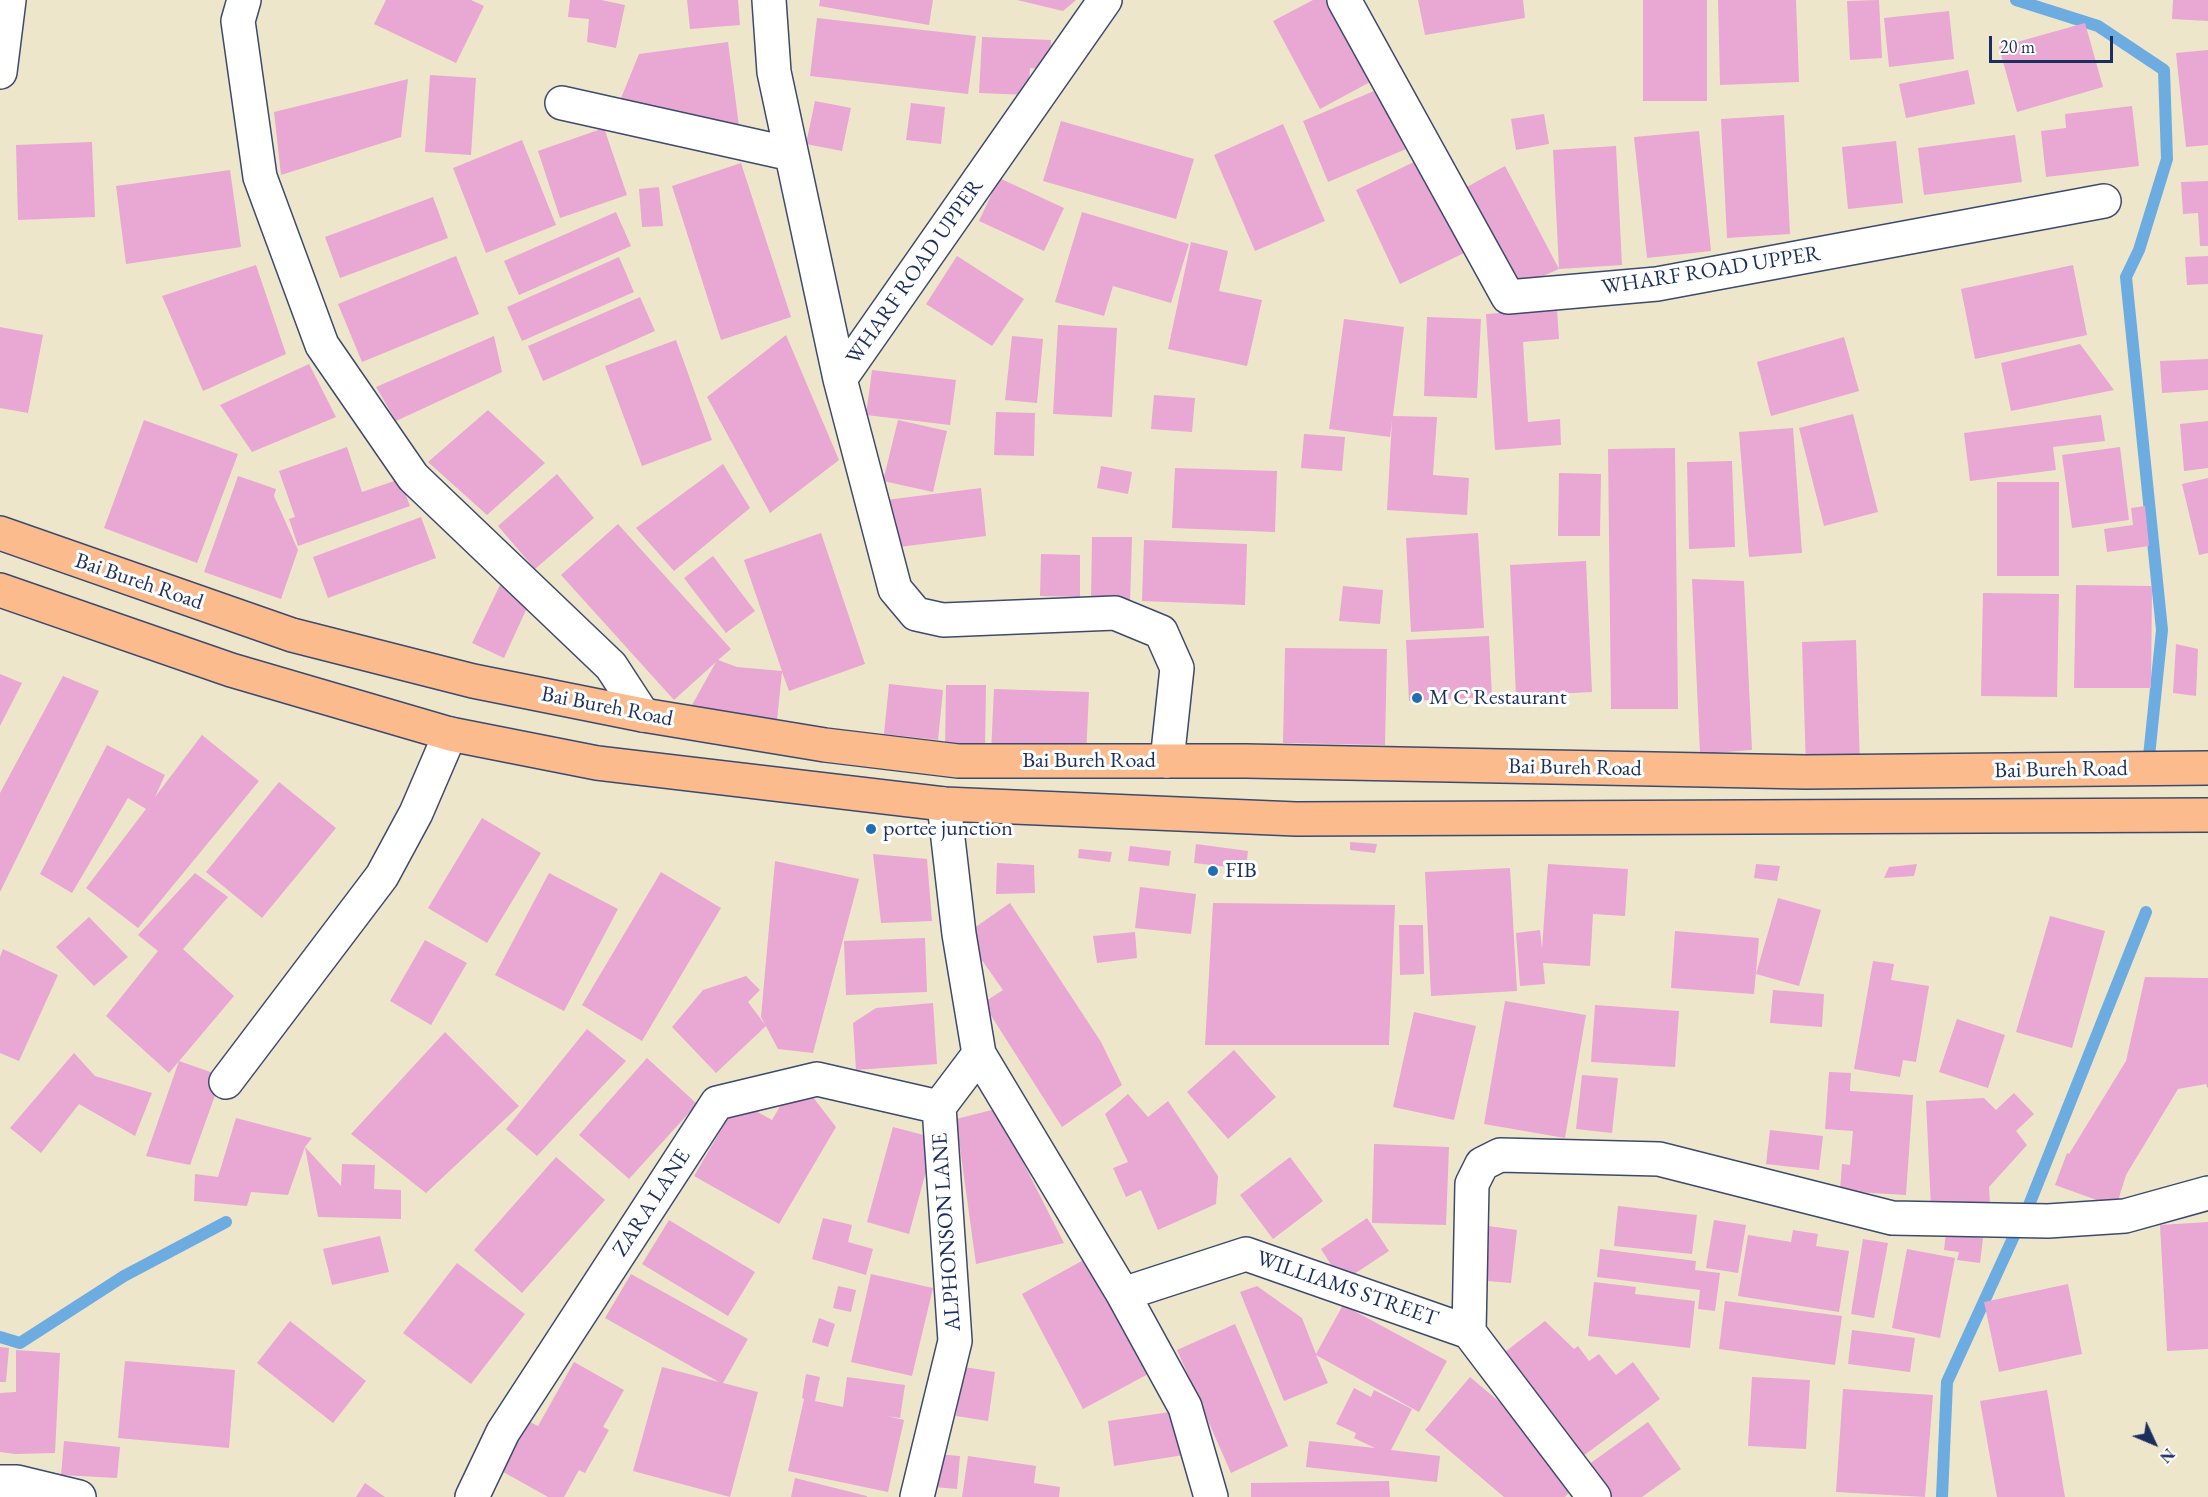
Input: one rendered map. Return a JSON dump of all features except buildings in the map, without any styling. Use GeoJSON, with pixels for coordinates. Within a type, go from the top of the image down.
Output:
{"type":"FeatureCollection","features":[{"type":"Feature","properties":{"kind":"highway","name":"Bai Bureh Road"},"geometry":{"type":"LineString","coordinates":[[0,533],[292,635],[473,681],[643,715],[825,745],[958,761],[1167,761],[1806,772],[2208,768]]}},
{"type":"Feature","properties":{"kind":"highway","name":"Bai Bureh Road"},"geometry":{"type":"LineString","coordinates":[[0,590],[231,670],[450,734],[597,763],[944,804],[1296,819],[2208,815]]}},
{"type":"Feature","properties":{"kind":"street"},"geometry":{"type":"LineString","coordinates":[[0,72],[9,0]]}},
{"type":"Feature","properties":{"kind":"street"},"geometry":{"type":"LineString","coordinates":[[244,0],[238,21],[260,177],[322,345],[413,477],[611,666],[643,715]]}},
{"type":"Feature","properties":{"kind":"street"},"geometry":{"type":"LineString","coordinates":[[769,0],[774,72],[840,379]]}},
{"type":"Feature","properties":{"kind":"street","name":"WHARF ROAD UPPER"},"geometry":{"type":"LineString","coordinates":[[1105,0],[840,379],[895,590],[916,614],[943,620],[1115,613],[1161,632],[1178,668],[1167,761]]}},
{"type":"Feature","properties":{"kind":"street","name":"WHARF ROAD UPPER"},"geometry":{"type":"LineString","coordinates":[[1344,0],[1508,297],[1657,284],[2104,201]]}},
{"type":"Feature","properties":{"kind":"street"},"geometry":{"type":"LineString","coordinates":[[562,103],[791,154]]}},
{"type":"Feature","properties":{"kind":"street"},"geometry":{"type":"LineString","coordinates":[[226,1082],[382,876],[416,813],[450,734]]}},
{"type":"Feature","properties":{"kind":"street"},"geometry":{"type":"LineString","coordinates":[[944,804],[959,934],[979,1054],[1123,1294],[1185,1407],[1212,1497]]}},
{"type":"Feature","properties":{"kind":"street"},"geometry":{"type":"LineString","coordinates":[[939,1107],[979,1054]]}},
{"type":"Feature","properties":{"kind":"street","name":"ZARA LANE"},"geometry":{"type":"LineString","coordinates":[[472,1497],[503,1432],[717,1103],[817,1079],[939,1107]]}},
{"type":"Feature","properties":{"kind":"street","name":"ALPHONSON LANE"},"geometry":{"type":"LineString","coordinates":[[917,1497],[955,1341],[939,1107]]}},
{"type":"Feature","properties":{"kind":"street"},"geometry":{"type":"LineString","coordinates":[[1594,1497],[1469,1332],[1472,1184],[1482,1164],[1500,1155],[1659,1159],[1892,1218],[2048,1221],[2125,1216],[2208,1193]]}},
{"type":"Feature","properties":{"kind":"street","name":"WILLIAMS STREET"},"geometry":{"type":"LineString","coordinates":[[1123,1294],[1246,1254],[1469,1332]]}},
{"type":"Feature","properties":{"kind":"street"},"geometry":{"type":"LineString","coordinates":[[9,1487],[79,1497]]}},
{"type":"Feature","properties":{"kind":"waterway"},"geometry":{"type":"LineString","coordinates":[[2016,0],[2098,26],[2164,70],[2167,159],[2139,250],[2126,277],[2162,630],[2148,766]]}},
{"type":"Feature","properties":{"kind":"waterway"},"geometry":{"type":"LineString","coordinates":[[2029,1205],[2146,912]]}},
{"type":"Feature","properties":{"kind":"waterway"},"geometry":{"type":"LineString","coordinates":[[0,1337],[20,1343],[124,1276],[226,1222]]}},
{"type":"Feature","properties":{"kind":"waterway"},"geometry":{"type":"LineString","coordinates":[[1942,1497],[1947,1382],[2014,1236]]}},
{"type":"Feature","properties":{"kind":"place","name":"M C Restaurant"},"geometry":{"type":"Point","coordinates":[1417,698]}},
{"type":"Feature","properties":{"kind":"place","name":"portee junction"},"geometry":{"type":"Point","coordinates":[871,829]}},
{"type":"Feature","properties":{"kind":"place","name":"FIB"},"geometry":{"type":"Point","coordinates":[1213,871]}}]}
